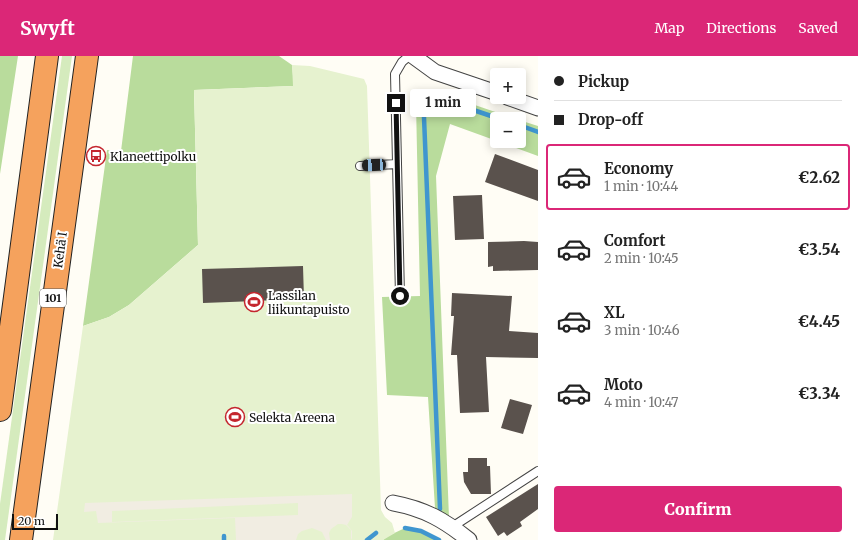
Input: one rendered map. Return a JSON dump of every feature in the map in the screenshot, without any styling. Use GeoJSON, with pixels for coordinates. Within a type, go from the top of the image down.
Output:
{"type":"FeatureCollection","features":[{"type":"Feature","properties":{"kind":"highway"},"geometry":{"type":"LineString","coordinates":[[0,410],[47,56]]}},
{"type":"Feature","properties":{"kind":"highway","name":"Kehä I"},"geometry":{"type":"LineString","coordinates":[[21,540],[87,56]]}},
{"type":"Feature","properties":{"kind":"street"},"geometry":{"type":"LineString","coordinates":[[413,56],[434,72],[490,92]]}},
{"type":"Feature","properties":{"kind":"street"},"geometry":{"type":"LineString","coordinates":[[526,104],[538,108]]}},
{"type":"Feature","properties":{"kind":"street"},"geometry":{"type":"LineString","coordinates":[[393,503],[411,506],[425,511],[452,527],[469,540]]}},
{"type":"Feature","properties":{"kind":"lane"},"geometry":{"type":"LineString","coordinates":[[400,296],[395,74],[402,62],[409,56]]}},
{"type":"Feature","properties":{"kind":"lane"},"geometry":{"type":"LineString","coordinates":[[360,166],[397,164]]}},
{"type":"Feature","properties":{"kind":"lane"},"geometry":{"type":"LineString","coordinates":[[452,527],[538,471]]}},
{"type":"Feature","properties":{"kind":"green space"},"geometry":{"type":"Polygon","coordinates":[[[0,56],[18,56],[0,174],[0,56]]]}},
{"type":"Feature","properties":{"kind":"green space"},"geometry":{"type":"Polygon","coordinates":[[[62,56],[72,56],[5,540],[0,540],[0,504],[62,56]]]}},
{"type":"Feature","properties":{"kind":"green space"},"geometry":{"type":"Polygon","coordinates":[[[133,56],[279,56],[292,65],[294,86],[194,90],[198,245],[129,305],[109,317],[83,326],[107,150],[121,151],[133,56]]]}},
{"type":"Feature","properties":{"kind":"green space","name":"Lassilan liikuntapuisto"},"geometry":{"type":"Polygon","coordinates":[[[292,65],[310,66],[364,79],[367,86],[381,510],[385,517],[392,523],[395,533],[383,540],[53,540],[83,326],[109,317],[129,305],[198,245],[194,90],[293,86],[292,65]]]}},
{"type":"Feature","properties":{"kind":"green space"},"geometry":{"type":"Polygon","coordinates":[[[431,90],[495,112],[490,112],[490,139],[450,124],[436,176],[449,518],[435,508],[428,397],[387,395],[382,297],[420,296],[416,103],[431,90]]]}},
{"type":"Feature","properties":{"kind":"green space"},"geometry":{"type":"Polygon","coordinates":[[[526,122],[538,126],[538,156],[516,148],[526,148],[526,122]]]}},
{"type":"Feature","properties":{"kind":"green space"},"geometry":{"type":"Polygon","coordinates":[[[405,528],[421,531],[439,540],[383,540],[405,528]]]}},
{"type":"Feature","properties":{"kind":"shaded area"},"geometry":{"type":"Polygon","coordinates":[[[352,494],[352,517],[347,525],[352,531],[352,538],[351,540],[351,530],[346,525],[342,524],[338,524],[331,529],[329,533],[330,540],[326,540],[322,532],[312,528],[298,534],[296,540],[236,540],[235,518],[98,523],[96,511],[84,512],[85,503],[352,494]],[[298,503],[112,511],[112,522],[298,515],[298,503]]]}},
{"type":"Feature","properties":{"kind":"building"},"geometry":{"type":"Polygon","coordinates":[[[495,154],[538,170],[538,201],[485,182],[495,154]]]}},
{"type":"Feature","properties":{"kind":"building"},"geometry":{"type":"Polygon","coordinates":[[[482,195],[484,239],[455,240],[453,196],[482,195]]]}},
{"type":"Feature","properties":{"kind":"building"},"geometry":{"type":"Polygon","coordinates":[[[488,242],[538,242],[538,270],[493,271],[493,266],[488,267],[488,242]]]}},
{"type":"Feature","properties":{"kind":"building"},"geometry":{"type":"Polygon","coordinates":[[[303,266],[304,299],[203,303],[202,269],[303,266]]]}},
{"type":"Feature","properties":{"kind":"building"},"geometry":{"type":"Polygon","coordinates":[[[452,293],[512,296],[509,331],[538,333],[538,358],[486,357],[489,412],[460,413],[457,355],[451,355],[454,316],[451,316],[452,293]]]}},
{"type":"Feature","properties":{"kind":"building"},"geometry":{"type":"Polygon","coordinates":[[[510,399],[532,405],[523,434],[501,428],[510,399]]]}},
{"type":"Feature","properties":{"kind":"building"},"geometry":{"type":"Polygon","coordinates":[[[468,458],[487,458],[487,466],[490,466],[491,494],[471,494],[464,482],[463,472],[468,472],[468,458]]]}},
{"type":"Feature","properties":{"kind":"building"},"geometry":{"type":"Polygon","coordinates":[[[538,484],[538,509],[520,522],[522,526],[507,536],[504,532],[498,536],[486,517],[538,484]]]}},
{"type":"Feature","properties":{"kind":"waterway"},"geometry":{"type":"LineString","coordinates":[[440,509],[423,93],[490,116]]}},
{"type":"Feature","properties":{"kind":"waterway"},"geometry":{"type":"LineString","coordinates":[[526,128],[538,132]]}},
{"type":"Feature","properties":{"kind":"waterway"},"geometry":{"type":"LineString","coordinates":[[405,528],[421,531],[439,540]]}},
{"type":"Feature","properties":{"kind":"waterway"},"geometry":{"type":"LineString","coordinates":[[367,540],[376,533]]}},
{"type":"Feature","properties":{"kind":"place","name":"Klaneettipolku"},"geometry":{"type":"Point","coordinates":[96,156]}},
{"type":"Feature","properties":{"kind":"place","name":"Lassilan liikuntapuisto"},"geometry":{"type":"Point","coordinates":[254,302]}},
{"type":"Feature","properties":{"kind":"place","name":"Selekta Areena"},"geometry":{"type":"Point","coordinates":[235,417]}},
{"type":"Feature","properties":{"kind":"route"},"geometry":{"type":"LineString","coordinates":[[396,103],[400,296]]}}]}
